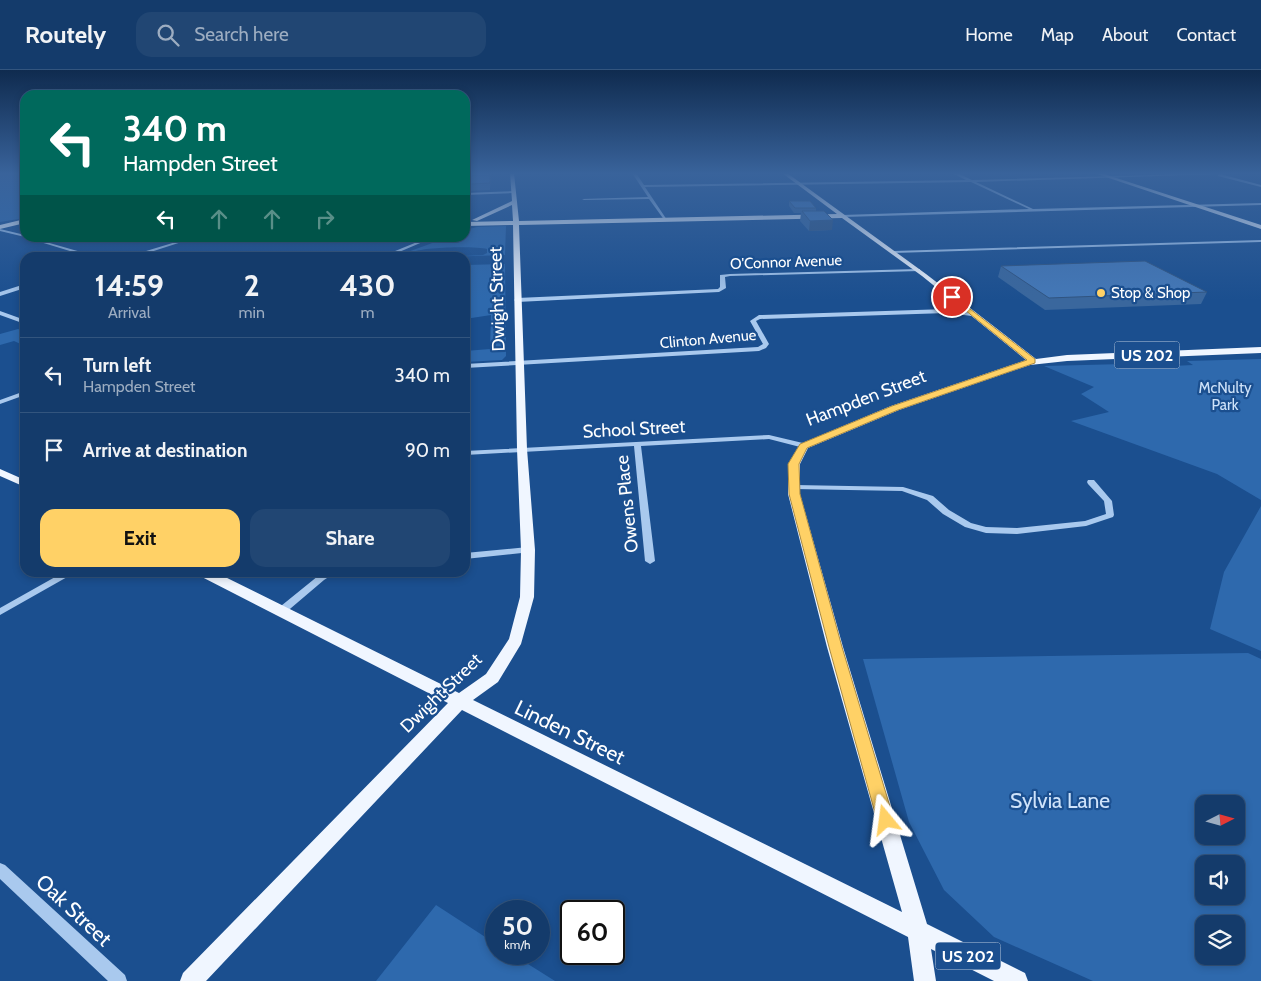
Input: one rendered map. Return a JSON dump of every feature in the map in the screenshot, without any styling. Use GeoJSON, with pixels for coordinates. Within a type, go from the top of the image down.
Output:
{"type":"FeatureCollection","features":[{"type":"Feature","properties":{"kind":"main road"},"geometry":{"type":"LineString","coordinates":[[470,222],[486,216]]}},
{"type":"Feature","properties":{"kind":"main road","name":"Dwight Street"},"geometry":{"type":"LineString","coordinates":[[191,981],[459,702],[492,678],[516,640],[527,597],[528,550],[522,449],[515,216]]}},
{"type":"Feature","properties":{"kind":"main road"},"geometry":{"type":"LineString","coordinates":[[470,224],[843,216],[918,270],[1032,361]]}},
{"type":"Feature","properties":{"kind":"main road"},"geometry":{"type":"LineString","coordinates":[[1227,216],[1261,227]]}},
{"type":"Feature","properties":{"kind":"main road"},"geometry":{"type":"LineString","coordinates":[[0,228],[20,222]]}},
{"type":"Feature","properties":{"kind":"main road","name":"US 202"},"geometry":{"type":"LineString","coordinates":[[1032,361],[1261,350]]}},
{"type":"Feature","properties":{"kind":"main road","name":"Hampden Street"},"geometry":{"type":"LineString","coordinates":[[925,981],[918,931],[794,494],[794,464],[804,446],[895,408],[1032,361]]}},
{"type":"Feature","properties":{"kind":"main road"},"geometry":{"type":"LineString","coordinates":[[0,472],[20,482]]}},
{"type":"Feature","properties":{"kind":"main road","name":"Linden Street"},"geometry":{"type":"LineString","coordinates":[[213,577],[918,931]]}},
{"type":"Feature","properties":{"kind":"main road","name":"US 202"},"geometry":{"type":"LineString","coordinates":[[918,931],[1017,981]]}},
{"type":"Feature","properties":{"kind":"street"},"geometry":{"type":"LineString","coordinates":[[662,216],[665,220]]}},
{"type":"Feature","properties":{"kind":"street"},"geometry":{"type":"LineString","coordinates":[[843,216],[861,216]]}},
{"type":"Feature","properties":{"kind":"street"},"geometry":{"type":"LineString","coordinates":[[0,228],[20,234]]}},
{"type":"Feature","properties":{"kind":"street"},"geometry":{"type":"LineString","coordinates":[[893,252],[1261,241]]}},
{"type":"Feature","properties":{"kind":"street"},"geometry":{"type":"LineString","coordinates":[[43,242],[79,252]]}},
{"type":"Feature","properties":{"kind":"street"},"geometry":{"type":"LineString","coordinates":[[145,252],[179,242]]}},
{"type":"Feature","properties":{"kind":"street"},"geometry":{"type":"LineString","coordinates":[[395,252],[420,242]]}},
{"type":"Feature","properties":{"kind":"street","name":"O'Connor Avenue"},"geometry":{"type":"LineString","coordinates":[[517,300],[719,290],[723,288],[722,276],[730,275],[918,270]]}},
{"type":"Feature","properties":{"kind":"street"},"geometry":{"type":"LineString","coordinates":[[0,294],[20,288]]}},
{"type":"Feature","properties":{"kind":"street","name":"Clinton Avenue"},"geometry":{"type":"LineString","coordinates":[[470,366],[759,349],[766,344],[753,321],[759,317],[947,312],[972,314]]}},
{"type":"Feature","properties":{"kind":"street"},"geometry":{"type":"LineString","coordinates":[[0,313],[20,320]]}},
{"type":"Feature","properties":{"kind":"street"},"geometry":{"type":"LineString","coordinates":[[0,402],[20,395]]}},
{"type":"Feature","properties":{"kind":"street","name":"School Street"},"geometry":{"type":"LineString","coordinates":[[470,453],[769,437],[804,446]]}},
{"type":"Feature","properties":{"kind":"street","name":"Owens Place"},"geometry":{"type":"LineString","coordinates":[[637,444],[650,561]]}},
{"type":"Feature","properties":{"kind":"street"},"geometry":{"type":"LineString","coordinates":[[794,487],[903,488],[930,498],[946,512],[968,525],[986,530],[1017,531],[1086,522],[1110,515],[1108,501],[1091,482]]}},
{"type":"Feature","properties":{"kind":"street"},"geometry":{"type":"LineString","coordinates":[[470,556],[528,550]]}},
{"type":"Feature","properties":{"kind":"street"},"geometry":{"type":"LineString","coordinates":[[0,612],[63,577]]}},
{"type":"Feature","properties":{"kind":"street"},"geometry":{"type":"LineString","coordinates":[[280,612],[323,577]]}},
{"type":"Feature","properties":{"kind":"street","name":"Oak Street"},"geometry":{"type":"LineString","coordinates":[[0,870],[119,981]]}},
{"type":"Feature","properties":{"kind":"green space"},"geometry":{"type":"Polygon","coordinates":[[[0,216],[20,216],[20,219],[0,222],[0,216]]]}},
{"type":"Feature","properties":{"kind":"green space"},"geometry":{"type":"Polygon","coordinates":[[[506,226],[505,255],[470,256],[487,253],[487,249],[481,248],[428,249],[408,252],[435,242],[470,242],[470,229],[506,226]]]}},
{"type":"Feature","properties":{"kind":"green space"},"geometry":{"type":"Polygon","coordinates":[[[505,264],[506,356],[502,360],[470,362],[470,351],[490,349],[491,315],[470,318],[470,265],[505,264]]]}},
{"type":"Feature","properties":{"kind":"green space"},"geometry":{"type":"Polygon","coordinates":[[[20,330],[20,344],[14,341],[0,345],[0,334],[20,330]]]}},
{"type":"Feature","properties":{"kind":"green space","name":"McNulty Park"},"geometry":{"type":"Polygon","coordinates":[[[1261,359],[1261,500],[1217,474],[1071,421],[1109,412],[1081,394],[1094,387],[1044,366],[1124,364],[1131,368],[1193,365],[1187,361],[1261,359]]]}},
{"type":"Feature","properties":{"kind":"green space"},"geometry":{"type":"Polygon","coordinates":[[[1261,506],[1261,651],[1210,629],[1224,572],[1261,506]]]}},
{"type":"Feature","properties":{"kind":"green space","name":"Sylvia Lane"},"geometry":{"type":"Polygon","coordinates":[[[1248,653],[1261,659],[1261,981],[1093,981],[994,937],[944,890],[909,822],[863,659],[1248,653]]]}},
{"type":"Feature","properties":{"kind":"green space"},"geometry":{"type":"Polygon","coordinates":[[[436,905],[485,937],[485,965],[530,965],[555,981],[376,981],[436,905]]]}},
{"type":"Feature","properties":{"kind":"building"},"geometry":{"type":"Polygon","coordinates":[[[806,216],[829,216],[833,220],[810,221],[806,216]]]}},
{"type":"Feature","properties":{"kind":"building"},"geometry":{"type":"Polygon","coordinates":[[[1145,261],[1207,292],[1049,298],[1001,266],[1145,261]]]}},
{"type":"Feature","properties":{"kind":"place","name":"Stop & Shop"},"geometry":{"type":"Point","coordinates":[1101,293]}},
{"type":"Feature","properties":{"kind":"route"},"geometry":{"type":"LineString","coordinates":[[886,820],[794,494],[794,464],[804,446],[895,408],[1032,361],[952,297]]}}]}
